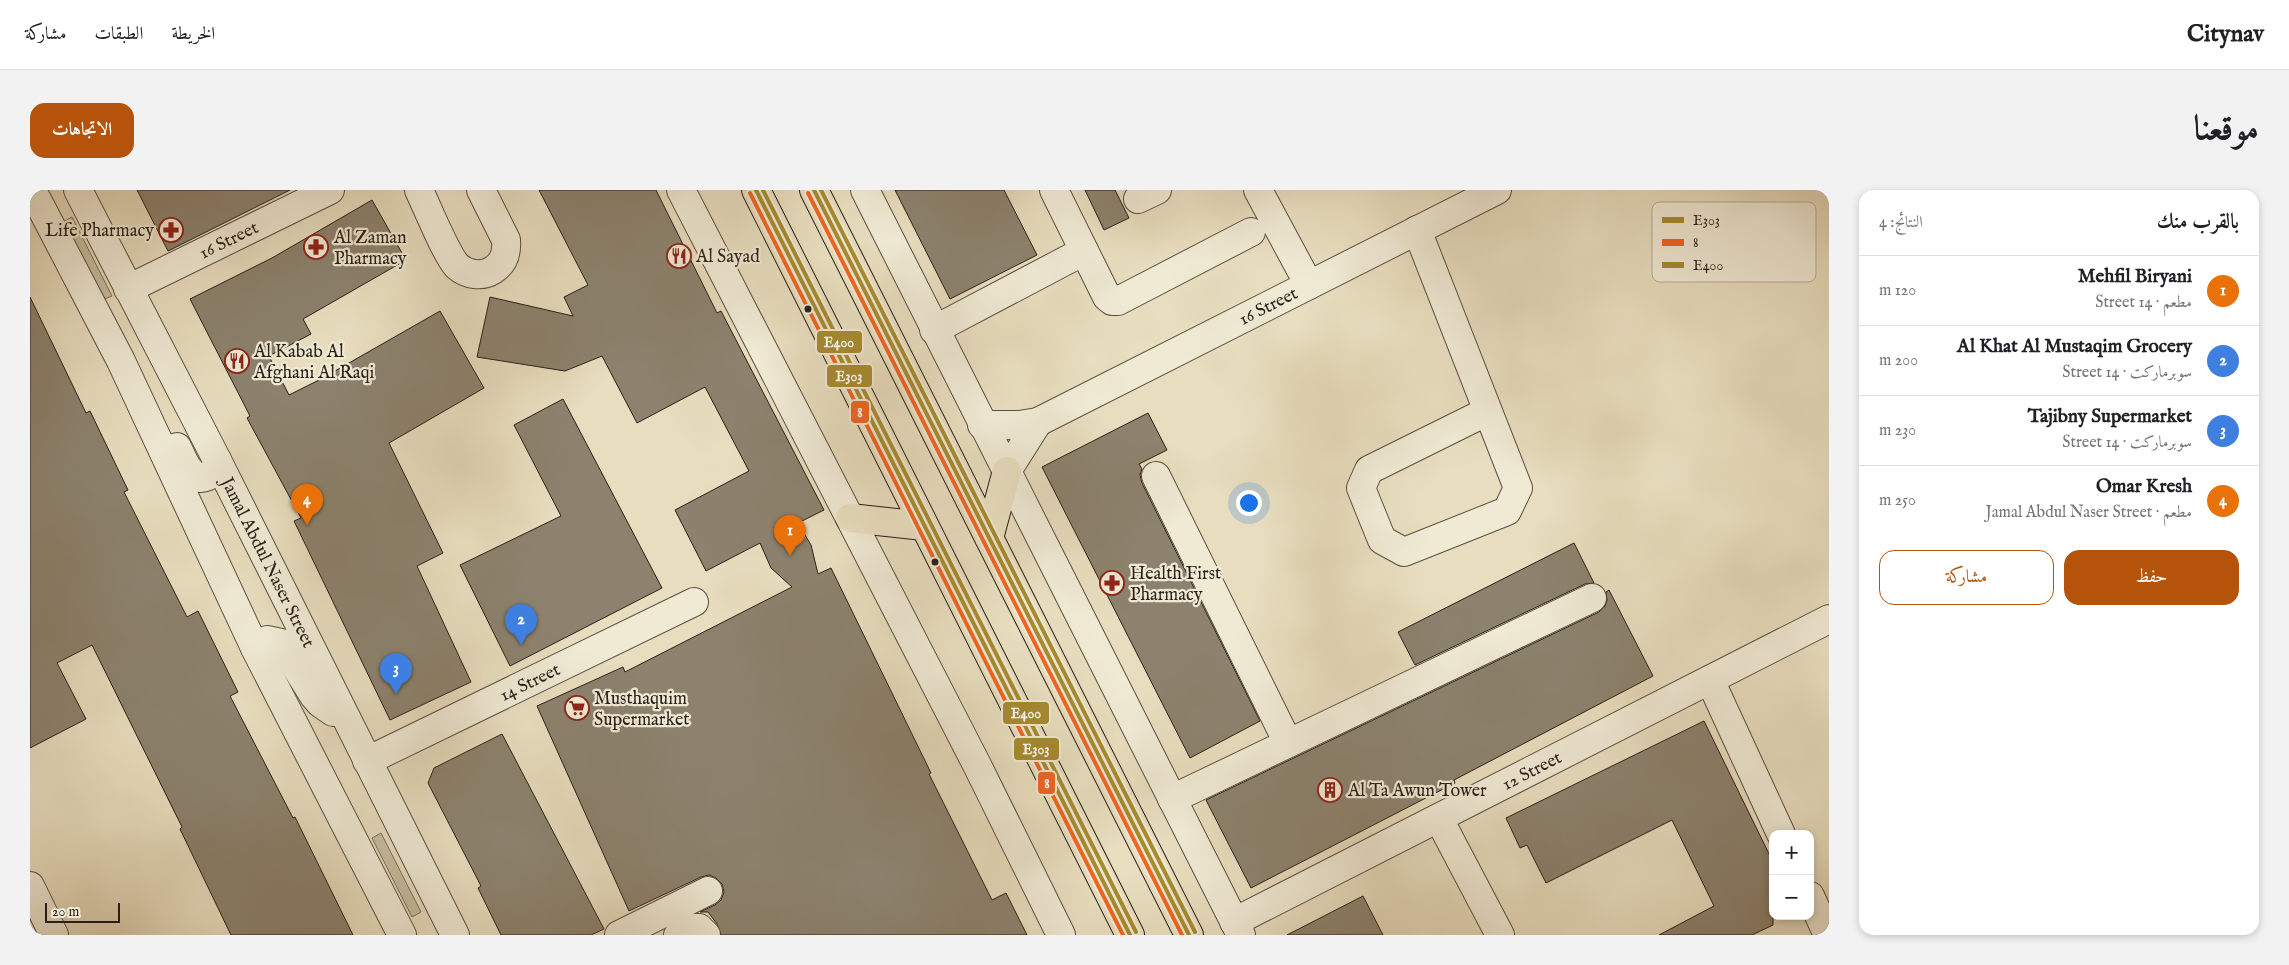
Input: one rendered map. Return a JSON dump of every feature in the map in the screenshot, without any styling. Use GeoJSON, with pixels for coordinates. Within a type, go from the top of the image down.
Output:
{"type":"FeatureCollection","features":[{"type":"Feature","properties":{"kind":"highway"},"geometry":{"type":"LineString","coordinates":[[756,190],[1130,935]]}},
{"type":"Feature","properties":{"kind":"highway"},"geometry":{"type":"LineString","coordinates":[[814,190],[1188,935]]}},
{"type":"Feature","properties":{"kind":"highway"},"geometry":{"type":"LineString","coordinates":[[989,538],[1007,471]]}},
{"type":"Feature","properties":{"kind":"highway"},"geometry":{"type":"LineString","coordinates":[[850,518],[924,526]]}},
{"type":"Feature","properties":{"kind":"street"},"geometry":{"type":"LineString","coordinates":[[32,190],[121,361],[255,648],[402,935]]}},
{"type":"Feature","properties":{"kind":"street","name":"Jamal Abdul Naser Street"},"geometry":{"type":"LineString","coordinates":[[78,190],[216,460],[454,935]]}},
{"type":"Feature","properties":{"kind":"street","name":"16 Street"},"geometry":{"type":"LineString","coordinates":[[128,289],[302,196],[330,190]]}},
{"type":"Feature","properties":{"kind":"street"},"geometry":{"type":"LineString","coordinates":[[419,190],[457,265],[473,274],[482,274],[498,266],[504,259],[506,240],[481,190]]}},
{"type":"Feature","properties":{"kind":"street"},"geometry":{"type":"LineString","coordinates":[[681,190],[850,518],[1061,935]]}},
{"type":"Feature","properties":{"kind":"street"},"geometry":{"type":"LineString","coordinates":[[864,190],[1237,928]]}},
{"type":"Feature","properties":{"kind":"street"},"geometry":{"type":"LineString","coordinates":[[1054,190],[1107,297],[1115,302],[1251,232]]}},
{"type":"Feature","properties":{"kind":"street"},"geometry":{"type":"LineString","coordinates":[[1258,190],[1309,285]]}},
{"type":"Feature","properties":{"kind":"street","name":"16 Street"},"geometry":{"type":"LineString","coordinates":[[982,425],[1020,425],[1038,422],[1417,230],[1455,200],[1497,190]]}},
{"type":"Feature","properties":{"kind":"street"},"geometry":{"type":"LineString","coordinates":[[1417,230],[1488,411],[1518,488],[1506,510],[1404,552],[1382,540],[1361,488],[1369,470],[1488,411]]}},
{"type":"Feature","properties":{"kind":"street"},"geometry":{"type":"LineString","coordinates":[[934,330],[1084,250]]}},
{"type":"Feature","properties":{"kind":"street"},"geometry":{"type":"LineString","coordinates":[[121,361],[135,371],[146,384],[193,475],[200,478],[213,473],[217,467],[216,460]]}},
{"type":"Feature","properties":{"kind":"street"},"geometry":{"type":"LineString","coordinates":[[1007,471],[1038,422]]}},
{"type":"Feature","properties":{"kind":"street"},"geometry":{"type":"LineString","coordinates":[[1156,476],[1288,744]]}},
{"type":"Feature","properties":{"kind":"street"},"geometry":{"type":"LineString","coordinates":[[1172,799],[1592,598]]}},
{"type":"Feature","properties":{"kind":"street","name":"14 Street"},"geometry":{"type":"LineString","coordinates":[[367,762],[694,602]]}},
{"type":"Feature","properties":{"kind":"street","name":"12 Street"},"geometry":{"type":"LineString","coordinates":[[1237,928],[1439,818],[1829,619]]}},
{"type":"Feature","properties":{"kind":"street"},"geometry":{"type":"LineString","coordinates":[[255,648],[267,640],[281,643],[320,703],[327,709],[344,714]]}},
{"type":"Feature","properties":{"kind":"street"},"geometry":{"type":"LineString","coordinates":[[1710,680],[1779,830]]}},
{"type":"Feature","properties":{"kind":"street"},"geometry":{"type":"LineString","coordinates":[[1439,818],[1500,935]]}},
{"type":"Feature","properties":{"kind":"street"},"geometry":{"type":"LineString","coordinates":[[30,886],[54,935]]}},
{"type":"Feature","properties":{"kind":"street"},"geometry":{"type":"LineString","coordinates":[[629,933],[708,891]]}},
{"type":"Feature","properties":{"kind":"street"},"geometry":{"type":"LineString","coordinates":[[1814,905],[1828,935]]}},
{"type":"Feature","properties":{"kind":"street"},"geometry":{"type":"LineString","coordinates":[[678,935],[699,928],[706,935]]}},
{"type":"Feature","properties":{"kind":"shaded area"},"geometry":{"type":"Polygon","coordinates":[[[72,217],[112,296],[102,300],[63,222],[72,217]]]}},
{"type":"Feature","properties":{"kind":"shaded area"},"geometry":{"type":"Polygon","coordinates":[[[381,833],[421,912],[412,917],[372,838],[381,833]]]}},
{"type":"Feature","properties":{"kind":"building"},"geometry":{"type":"Polygon","coordinates":[[[137,190],[290,190],[168,251],[137,190]]]}},
{"type":"Feature","properties":{"kind":"building"},"geometry":{"type":"Polygon","coordinates":[[[539,190],[656,190],[717,313],[721,311],[824,510],[798,523],[811,545],[818,574],[831,568],[931,773],[929,774],[992,900],[1006,893],[1027,935],[721,935],[717,924],[708,912],[700,912],[721,900],[724,892],[722,884],[716,878],[709,875],[629,911],[537,706],[623,667],[625,672],[792,587],[771,568],[760,543],[706,571],[675,510],[749,471],[705,387],[637,423],[602,356],[565,371],[477,357],[490,297],[573,316],[564,297],[588,285],[539,190]]]}},
{"type":"Feature","properties":{"kind":"building"},"geometry":{"type":"Polygon","coordinates":[[[895,190],[1004,190],[1037,255],[950,299],[895,190]]]}},
{"type":"Feature","properties":{"kind":"building"},"geometry":{"type":"Polygon","coordinates":[[[1085,190],[1115,190],[1129,218],[1104,230],[1085,190]]]}},
{"type":"Feature","properties":{"kind":"building"},"geometry":{"type":"Polygon","coordinates":[[[372,200],[406,260],[303,319],[311,334],[269,356],[289,395],[321,379],[440,311],[484,388],[389,443],[443,553],[417,566],[471,682],[390,720],[294,521],[301,518],[247,418],[250,416],[190,299],[272,258],[372,200]]]}},
{"type":"Feature","properties":{"kind":"building"},"geometry":{"type":"Polygon","coordinates":[[[30,297],[86,413],[90,411],[128,490],[124,492],[187,617],[198,611],[238,692],[230,696],[293,818],[295,817],[353,935],[231,935],[180,829],[182,827],[92,645],[57,663],[86,719],[30,748],[30,297]]]}},
{"type":"Feature","properties":{"kind":"building"},"geometry":{"type":"Polygon","coordinates":[[[563,399],[662,588],[510,666],[460,565],[561,516],[514,425],[563,399]]]}},
{"type":"Feature","properties":{"kind":"building"},"geometry":{"type":"Polygon","coordinates":[[[1148,413],[1167,450],[1139,464],[1142,469],[1140,475],[1142,483],[1260,721],[1190,758],[1042,467],[1148,413]]]}},
{"type":"Feature","properties":{"kind":"building"},"geometry":{"type":"Polygon","coordinates":[[[1574,543],[1594,583],[1585,584],[1415,665],[1398,632],[1574,543]]]}},
{"type":"Feature","properties":{"kind":"building"},"geometry":{"type":"Polygon","coordinates":[[[1609,590],[1653,676],[1454,780],[1455,783],[1251,888],[1206,800],[1599,612],[1605,606],[1607,600],[1606,592],[1609,590]]]}},
{"type":"Feature","properties":{"kind":"building"},"geometry":{"type":"Polygon","coordinates":[[[1704,721],[1769,854],[1769,920],[1773,920],[1773,925],[1752,935],[1659,935],[1714,906],[1672,820],[1546,883],[1527,845],[1520,848],[1506,818],[1704,721]]]}},
{"type":"Feature","properties":{"kind":"building"},"geometry":{"type":"Polygon","coordinates":[[[502,734],[604,929],[591,935],[501,935],[478,888],[481,886],[428,783],[434,768],[502,734]]]}},
{"type":"Feature","properties":{"kind":"building"},"geometry":{"type":"Polygon","coordinates":[[[1363,896],[1383,935],[1287,935],[1363,896]]]}},
{"type":"Feature","properties":{"kind":"transit line","name":"E303"},"geometry":{"type":"LineString","coordinates":[[756,190],[1130,935]]}},
{"type":"Feature","properties":{"kind":"transit line","name":"E400"},"geometry":{"type":"LineString","coordinates":[[763,190],[1136,932]]}},
{"type":"Feature","properties":{"kind":"transit line","name":"E303"},"geometry":{"type":"LineString","coordinates":[[814,190],[1189,935]]}},
{"type":"Feature","properties":{"kind":"transit line","name":"E400"},"geometry":{"type":"LineString","coordinates":[[821,190],[1195,932]]}},
{"type":"Feature","properties":{"kind":"transit line","name":"8"},"geometry":{"type":"LineString","coordinates":[[750,193],[1123,935]]}},
{"type":"Feature","properties":{"kind":"transit line","name":"8"},"geometry":{"type":"LineString","coordinates":[[808,193],[1182,935]]}},
{"type":"Feature","properties":{"kind":"place","name":"Life Pharmacy"},"geometry":{"type":"Point","coordinates":[171,230]}},
{"type":"Feature","properties":{"kind":"place","name":"Al Zaman Pharmacy"},"geometry":{"type":"Point","coordinates":[316,247]}},
{"type":"Feature","properties":{"kind":"place","name":"Al Sayad"},"geometry":{"type":"Point","coordinates":[679,256]}},
{"type":"Feature","properties":{"kind":"place","name":"Al Kabab Al Afghani Al Raqi"},"geometry":{"type":"Point","coordinates":[237,361]}},
{"type":"Feature","properties":{"kind":"place","name":"Omar Kresh"},"geometry":{"type":"Point","coordinates":[307,525]}},
{"type":"Feature","properties":{"kind":"place","name":"Mehfil Biryani"},"geometry":{"type":"Point","coordinates":[790,556]}},
{"type":"Feature","properties":{"kind":"place","name":"Health First Pharmacy"},"geometry":{"type":"Point","coordinates":[1112,583]}},
{"type":"Feature","properties":{"kind":"place","name":"Al Khat Al Mustaqim Grocery"},"geometry":{"type":"Point","coordinates":[521,645]}},
{"type":"Feature","properties":{"kind":"place","name":"Tajibny Supermarket"},"geometry":{"type":"Point","coordinates":[396,694]}},
{"type":"Feature","properties":{"kind":"place","name":"Musthaquim Supermarket"},"geometry":{"type":"Point","coordinates":[577,708]}},
{"type":"Feature","properties":{"kind":"place","name":"Al Ta Awun Tower"},"geometry":{"type":"Point","coordinates":[1330,790]}}]}
